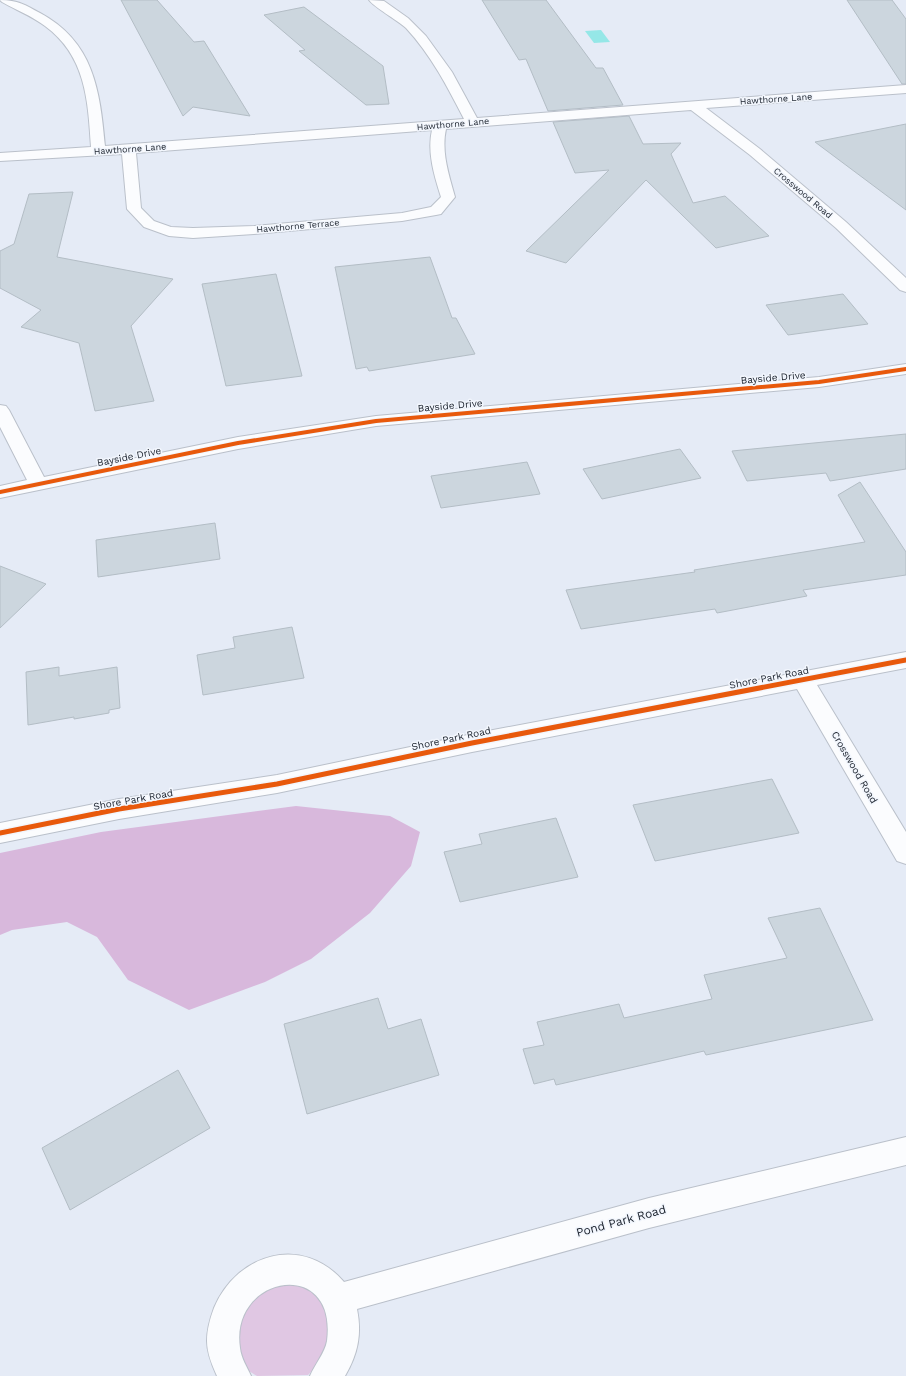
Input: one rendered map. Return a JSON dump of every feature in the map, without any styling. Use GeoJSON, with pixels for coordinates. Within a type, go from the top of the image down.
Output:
{"type":"FeatureCollection","features":[{"type":"Feature","properties":{"kind":"street"},"geometry":{"type":"LineString","coordinates":[[6,0],[50,24],[64,36],[80,56],[93,91],[98,151]]}},
{"type":"Feature","properties":{"kind":"street"},"geometry":{"type":"LineString","coordinates":[[375,0],[411,26],[423,39],[446,72],[472,122]]}},
{"type":"Feature","properties":{"kind":"street","name":"Hawthorne Lane"},"geometry":{"type":"LineString","coordinates":[[0,157],[128,149],[906,89]]}},
{"type":"Feature","properties":{"kind":"street","name":"Crosswood Road"},"geometry":{"type":"LineString","coordinates":[[694,105],[755,152],[841,225],[906,287]]}},
{"type":"Feature","properties":{"kind":"street","name":"Hawthorne Terrace"},"geometry":{"type":"LineString","coordinates":[[128,149],[134,209],[149,224],[169,231],[193,233],[262,229],[402,217],[436,211],[448,197],[441,173],[436,143],[440,125]]}},
{"type":"Feature","properties":{"kind":"street","name":"Bayside Drive"},"geometry":{"type":"LineString","coordinates":[[0,492],[238,442],[376,421],[819,382],[906,369]]}},
{"type":"Feature","properties":{"kind":"street"},"geometry":{"type":"LineString","coordinates":[[0,410],[38,483]]}},
{"type":"Feature","properties":{"kind":"street","name":"Shore Park Road"},"geometry":{"type":"LineString","coordinates":[[0,833],[119,810],[277,784],[472,743],[906,660]]}},
{"type":"Feature","properties":{"kind":"street","name":"Crosswood Road"},"geometry":{"type":"LineString","coordinates":[[803,680],[906,854]]}},
{"type":"Feature","properties":{"kind":"street","name":"Pond Park Road"},"geometry":{"type":"LineString","coordinates":[[338,1299],[649,1213],[906,1151]]}},
{"type":"Feature","properties":{"kind":"street"},"geometry":{"type":"LineString","coordinates":[[235,1376],[230,1368],[224,1349],[223,1329],[230,1308],[241,1291],[256,1278],[275,1271],[294,1268],[311,1274],[327,1283],[338,1299],[344,1319],[343,1342],[335,1363],[326,1376]]}},
{"type":"Feature","properties":{"kind":"shaded area"},"geometry":{"type":"Polygon","coordinates":[[[601,30],[610,42],[594,43],[585,31],[601,30]]]}},
{"type":"Feature","properties":{"kind":"shaded area"},"geometry":{"type":"Polygon","coordinates":[[[296,806],[390,816],[420,832],[411,866],[370,913],[311,959],[265,982],[189,1010],[128,980],[97,937],[67,922],[12,930],[0,935],[0,853],[101,832],[296,806]]]}},
{"type":"Feature","properties":{"kind":"shaded area"},"geometry":{"type":"Polygon","coordinates":[[[285,1283],[300,1285],[314,1291],[323,1303],[331,1332],[320,1363],[308,1375],[257,1376],[249,1371],[240,1358],[238,1325],[255,1295],[285,1283]]]}},
{"type":"Feature","properties":{"kind":"building"},"geometry":{"type":"Polygon","coordinates":[[[121,0],[157,0],[194,42],[204,41],[250,116],[193,107],[183,116],[121,0]]]}},
{"type":"Feature","properties":{"kind":"building"},"geometry":{"type":"Polygon","coordinates":[[[482,0],[546,0],[596,68],[603,68],[623,105],[548,111],[526,59],[519,60],[482,0]]]}},
{"type":"Feature","properties":{"kind":"building"},"geometry":{"type":"Polygon","coordinates":[[[847,0],[892,0],[906,19],[906,84],[902,84],[847,0]]]}},
{"type":"Feature","properties":{"kind":"building"},"geometry":{"type":"Polygon","coordinates":[[[304,7],[383,66],[389,104],[366,105],[299,51],[305,50],[264,15],[304,7]]]}},
{"type":"Feature","properties":{"kind":"building"},"geometry":{"type":"Polygon","coordinates":[[[629,116],[643,144],[681,143],[671,154],[693,203],[725,196],[769,236],[716,248],[646,180],[566,263],[526,251],[609,170],[575,173],[553,122],[629,116]]]}},
{"type":"Feature","properties":{"kind":"building"},"geometry":{"type":"Polygon","coordinates":[[[906,124],[906,210],[815,142],[906,124]]]}},
{"type":"Feature","properties":{"kind":"building"},"geometry":{"type":"Polygon","coordinates":[[[73,192],[57,257],[173,279],[131,326],[154,401],[95,411],[79,343],[21,327],[41,310],[0,288],[0,251],[14,244],[29,194],[73,192]]]}},
{"type":"Feature","properties":{"kind":"building"},"geometry":{"type":"Polygon","coordinates":[[[430,257],[452,318],[456,318],[475,354],[369,371],[367,367],[356,369],[335,267],[430,257]]]}},
{"type":"Feature","properties":{"kind":"building"},"geometry":{"type":"Polygon","coordinates":[[[276,274],[302,376],[226,386],[202,284],[276,274]]]}},
{"type":"Feature","properties":{"kind":"building"},"geometry":{"type":"Polygon","coordinates":[[[843,294],[868,324],[788,335],[766,305],[843,294]]]}},
{"type":"Feature","properties":{"kind":"building"},"geometry":{"type":"Polygon","coordinates":[[[906,434],[906,469],[830,481],[826,473],[747,481],[732,451],[906,434]]]}},
{"type":"Feature","properties":{"kind":"building"},"geometry":{"type":"Polygon","coordinates":[[[680,449],[701,478],[602,499],[583,469],[680,449]]]}},
{"type":"Feature","properties":{"kind":"building"},"geometry":{"type":"Polygon","coordinates":[[[527,462],[540,494],[441,508],[431,476],[527,462]]]}},
{"type":"Feature","properties":{"kind":"building"},"geometry":{"type":"Polygon","coordinates":[[[860,482],[906,552],[906,575],[803,590],[807,596],[717,613],[715,609],[581,629],[566,590],[695,572],[694,570],[865,542],[838,495],[860,482]]]}},
{"type":"Feature","properties":{"kind":"building"},"geometry":{"type":"Polygon","coordinates":[[[215,523],[220,559],[98,577],[96,540],[215,523]]]}},
{"type":"Feature","properties":{"kind":"building"},"geometry":{"type":"Polygon","coordinates":[[[0,566],[46,584],[0,628],[0,566]]]}},
{"type":"Feature","properties":{"kind":"building"},"geometry":{"type":"Polygon","coordinates":[[[292,627],[304,678],[203,695],[197,655],[235,648],[233,637],[292,627]]]}},
{"type":"Feature","properties":{"kind":"building"},"geometry":{"type":"Polygon","coordinates":[[[59,667],[59,676],[117,667],[120,708],[109,710],[109,713],[28,725],[26,672],[59,667]]]}},
{"type":"Feature","properties":{"kind":"building"},"geometry":{"type":"Polygon","coordinates":[[[772,779],[799,833],[655,861],[633,805],[772,779]]]}},
{"type":"Feature","properties":{"kind":"building"},"geometry":{"type":"Polygon","coordinates":[[[556,818],[578,877],[460,902],[444,852],[482,844],[479,834],[556,818]]]}},
{"type":"Feature","properties":{"kind":"building"},"geometry":{"type":"Polygon","coordinates":[[[820,908],[873,1020],[706,1055],[704,1051],[556,1085],[554,1079],[534,1084],[523,1049],[544,1045],[537,1022],[619,1004],[624,1018],[712,999],[704,975],[787,958],[768,918],[820,908]]]}},
{"type":"Feature","properties":{"kind":"building"},"geometry":{"type":"Polygon","coordinates":[[[378,998],[388,1029],[421,1019],[439,1075],[307,1114],[284,1024],[378,998]]]}},
{"type":"Feature","properties":{"kind":"building"},"geometry":{"type":"Polygon","coordinates":[[[178,1070],[210,1128],[70,1210],[42,1148],[178,1070]]]}},
{"type":"Feature","properties":{"kind":"cycle path"},"geometry":{"type":"LineString","coordinates":[[0,492],[238,443],[376,421],[819,382],[906,369]]}},
{"type":"Feature","properties":{"kind":"cycle path"},"geometry":{"type":"LineString","coordinates":[[0,833],[119,809],[277,784],[472,743],[906,660]]}}]}
